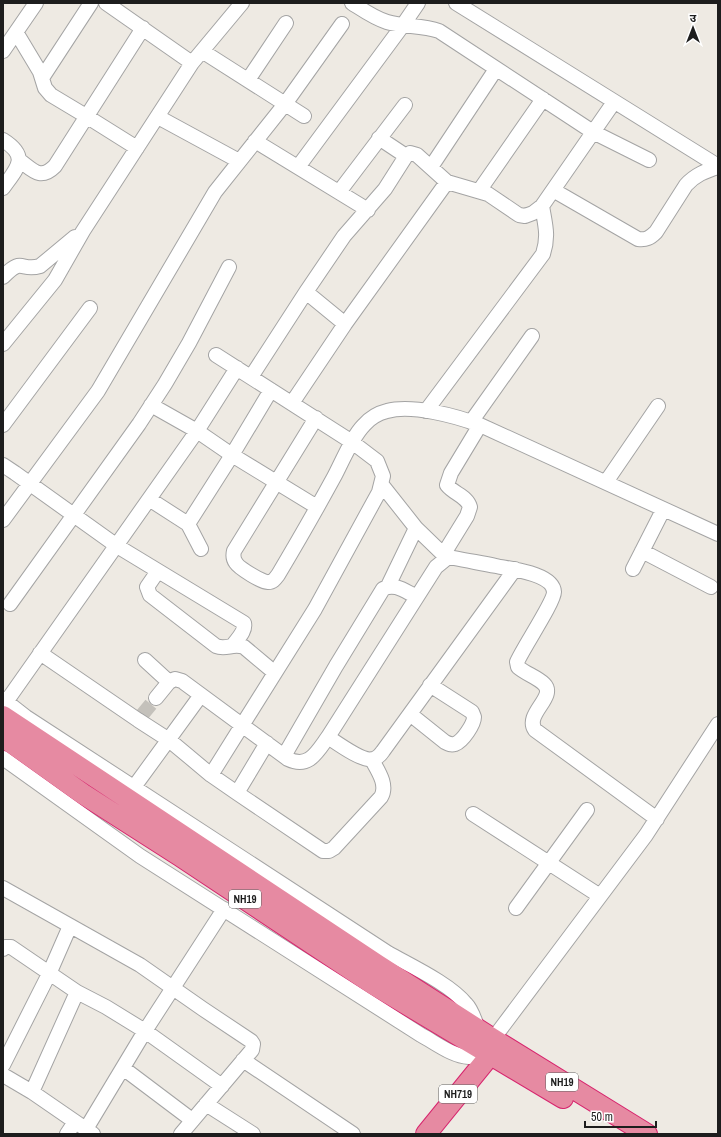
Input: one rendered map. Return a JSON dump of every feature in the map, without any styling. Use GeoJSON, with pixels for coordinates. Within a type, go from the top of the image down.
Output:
{"type":"FeatureCollection","features":[{"type":"Feature","properties":{"kind":"highway","name":"NH19"},"geometry":{"type":"LineString","coordinates":[[4,706],[215,856],[378,965],[620,1134]]}},
{"type":"Feature","properties":{"kind":"highway","name":"NH19"},"geometry":{"type":"LineString","coordinates":[[3,737],[83,794],[180,856],[374,985],[487,1041],[647,1134]]}},
{"type":"Feature","properties":{"kind":"highway","name":"NH719"},"geometry":{"type":"LineString","coordinates":[[426,1134],[487,1041]]}},
{"type":"Feature","properties":{"kind":"street"},"geometry":{"type":"LineString","coordinates":[[3,51],[36,3]]}},
{"type":"Feature","properties":{"kind":"street"},"geometry":{"type":"LineString","coordinates":[[42,78],[91,3]]}},
{"type":"Feature","properties":{"kind":"street"},"geometry":{"type":"LineString","coordinates":[[106,3],[192,63]]}},
{"type":"Feature","properties":{"kind":"street"},"geometry":{"type":"LineString","coordinates":[[3,344],[54,280],[83,231],[192,63],[242,3]]}},
{"type":"Feature","properties":{"kind":"street"},"geometry":{"type":"LineString","coordinates":[[352,3],[375,18],[387,22],[428,27],[439,31],[593,132],[649,160]]}},
{"type":"Feature","properties":{"kind":"street"},"geometry":{"type":"LineString","coordinates":[[298,167],[418,3]]}},
{"type":"Feature","properties":{"kind":"street"},"geometry":{"type":"LineString","coordinates":[[456,3],[700,154],[718,167]]}},
{"type":"Feature","properties":{"kind":"street"},"geometry":{"type":"LineString","coordinates":[[248,80],[286,23]]}},
{"type":"Feature","properties":{"kind":"street"},"geometry":{"type":"LineString","coordinates":[[3,520],[98,391],[215,192],[285,104],[342,24]]}},
{"type":"Feature","properties":{"kind":"street"},"geometry":{"type":"LineString","coordinates":[[19,160],[38,173],[43,174],[49,172],[55,166],[143,28]]}},
{"type":"Feature","properties":{"kind":"street"},"geometry":{"type":"LineString","coordinates":[[16,32],[51,95],[137,148]]}},
{"type":"Feature","properties":{"kind":"street"},"geometry":{"type":"LineString","coordinates":[[202,51],[304,116]]}},
{"type":"Feature","properties":{"kind":"street"},"geometry":{"type":"LineString","coordinates":[[430,167],[496,69]]}},
{"type":"Feature","properties":{"kind":"street"},"geometry":{"type":"LineString","coordinates":[[479,191],[543,100]]}},
{"type":"Feature","properties":{"kind":"street"},"geometry":{"type":"LineString","coordinates":[[251,377],[344,236],[385,189],[406,156],[410,153],[416,155],[447,182],[488,194],[519,215],[525,216],[533,213],[542,206],[614,102]]}},
{"type":"Feature","properties":{"kind":"street"},"geometry":{"type":"LineString","coordinates":[[339,192],[404,104]]}},
{"type":"Feature","properties":{"kind":"street"},"geometry":{"type":"LineString","coordinates":[[158,117],[239,161]]}},
{"type":"Feature","properties":{"kind":"street"},"geometry":{"type":"LineString","coordinates":[[379,138],[406,156]]}},
{"type":"Feature","properties":{"kind":"street"},"geometry":{"type":"LineString","coordinates":[[3,140],[17,151],[19,160],[17,168],[3,188]]}},
{"type":"Feature","properties":{"kind":"street"},"geometry":{"type":"LineString","coordinates":[[255,141],[368,210]]}},
{"type":"Feature","properties":{"kind":"street"},"geometry":{"type":"LineString","coordinates":[[553,190],[638,239],[645,240],[656,232],[692,178],[697,174],[718,167]]}},
{"type":"Feature","properties":{"kind":"street"},"geometry":{"type":"LineString","coordinates":[[292,404],[345,324],[447,182]]}},
{"type":"Feature","properties":{"kind":"street"},"geometry":{"type":"LineString","coordinates":[[426,411],[542,254],[546,244],[547,234],[542,206]]}},
{"type":"Feature","properties":{"kind":"street"},"geometry":{"type":"LineString","coordinates":[[3,277],[11,268],[17,265],[34,268],[40,266],[83,231]]}},
{"type":"Feature","properties":{"kind":"street"},"geometry":{"type":"LineString","coordinates":[[10,604],[151,405],[189,343],[229,267]]}},
{"type":"Feature","properties":{"kind":"street"},"geometry":{"type":"LineString","coordinates":[[306,292],[345,324]]}},
{"type":"Feature","properties":{"kind":"street"},"geometry":{"type":"LineString","coordinates":[[3,425],[90,308]]}},
{"type":"Feature","properties":{"kind":"street"},"geometry":{"type":"LineString","coordinates":[[156,698],[170,682],[175,679],[182,681],[295,763],[309,760],[315,756],[416,597],[445,556],[467,516],[470,508],[467,501],[451,489],[448,485],[448,480],[475,423],[532,336]]}},
{"type":"Feature","properties":{"kind":"street"},"geometry":{"type":"LineString","coordinates":[[211,775],[314,609],[379,492],[382,485],[383,476],[377,461],[352,442],[216,354]]}},
{"type":"Feature","properties":{"kind":"street"},"geometry":{"type":"LineString","coordinates":[[237,368],[197,430],[4,706],[26,717],[388,953],[446,987],[468,1005],[487,1041]]}},
{"type":"Feature","properties":{"kind":"street"},"geometry":{"type":"LineString","coordinates":[[188,524],[271,390]]}},
{"type":"Feature","properties":{"kind":"street"},"geometry":{"type":"LineString","coordinates":[[151,405],[197,430],[232,455],[317,508]]}},
{"type":"Feature","properties":{"kind":"street"},"geometry":{"type":"LineString","coordinates":[[606,482],[658,406]]}},
{"type":"Feature","properties":{"kind":"street"},"geometry":{"type":"LineString","coordinates":[[316,418],[275,482],[234,551],[233,557],[235,563],[265,582],[275,580],[317,508],[352,442],[364,425],[373,417],[388,411],[426,411],[475,423],[718,534]]}},
{"type":"Feature","properties":{"kind":"street"},"geometry":{"type":"LineString","coordinates":[[3,465],[117,546],[244,623],[244,631],[233,645]]}},
{"type":"Feature","properties":{"kind":"street"},"geometry":{"type":"LineString","coordinates":[[382,485],[416,528],[445,556],[515,569],[537,575],[546,579],[552,584],[554,591],[550,603],[517,662],[518,667],[545,685],[547,690],[546,696],[532,720],[532,725],[536,730],[657,819]]}},
{"type":"Feature","properties":{"kind":"street"},"geometry":{"type":"LineString","coordinates":[[149,499],[188,524],[201,549]]}},
{"type":"Feature","properties":{"kind":"street"},"geometry":{"type":"LineString","coordinates":[[633,570],[663,510]]}},
{"type":"Feature","properties":{"kind":"street"},"geometry":{"type":"LineString","coordinates":[[388,586],[416,528]]}},
{"type":"Feature","properties":{"kind":"street"},"geometry":{"type":"LineString","coordinates":[[642,551],[711,587]]}},
{"type":"Feature","properties":{"kind":"street"},"geometry":{"type":"LineString","coordinates":[[328,737],[364,759],[372,760],[378,757],[384,751],[430,685],[515,569]]}},
{"type":"Feature","properties":{"kind":"street"},"geometry":{"type":"LineString","coordinates":[[158,571],[147,587],[150,595],[216,646],[221,648],[233,645],[244,647],[275,674]]}},
{"type":"Feature","properties":{"kind":"street"},"geometry":{"type":"LineString","coordinates":[[284,756],[383,589],[388,586],[395,586],[416,597]]}},
{"type":"Feature","properties":{"kind":"street"},"geometry":{"type":"LineString","coordinates":[[40,653],[140,717],[211,775],[323,850],[329,851],[334,848],[384,792],[383,782],[372,760]]}},
{"type":"Feature","properties":{"kind":"street"},"geometry":{"type":"LineString","coordinates":[[145,660],[170,682]]}},
{"type":"Feature","properties":{"kind":"street"},"geometry":{"type":"LineString","coordinates":[[410,714],[449,744],[458,742],[472,725],[474,717],[472,712],[430,685]]}},
{"type":"Feature","properties":{"kind":"street"},"geometry":{"type":"LineString","coordinates":[[134,787],[201,695]]}},
{"type":"Feature","properties":{"kind":"street"},"geometry":{"type":"LineString","coordinates":[[3,758],[140,856],[386,1013],[451,1052],[470,1057],[487,1041],[646,835],[718,724]]}},
{"type":"Feature","properties":{"kind":"street"},"geometry":{"type":"LineString","coordinates":[[237,793],[266,743]]}},
{"type":"Feature","properties":{"kind":"street"},"geometry":{"type":"LineString","coordinates":[[516,908],[587,810]]}},
{"type":"Feature","properties":{"kind":"street"},"geometry":{"type":"LineString","coordinates":[[474,814],[548,864],[600,896]]}},
{"type":"Feature","properties":{"kind":"street"},"geometry":{"type":"LineString","coordinates":[[3,888],[136,962],[251,1041],[253,1047],[181,1134]]}},
{"type":"Feature","properties":{"kind":"street"},"geometry":{"type":"LineString","coordinates":[[67,1134],[85,1128],[224,909]]}},
{"type":"Feature","properties":{"kind":"street"},"geometry":{"type":"LineString","coordinates":[[3,1065],[49,974],[70,926]]}},
{"type":"Feature","properties":{"kind":"street"},"geometry":{"type":"LineString","coordinates":[[3,949],[5,947],[11,947],[77,992],[106,1007],[145,1032],[222,1086]]}},
{"type":"Feature","properties":{"kind":"street"},"geometry":{"type":"LineString","coordinates":[[32,1092],[77,992]]}},
{"type":"Feature","properties":{"kind":"street"},"geometry":{"type":"LineString","coordinates":[[243,1060],[321,1111],[353,1134]]}},
{"type":"Feature","properties":{"kind":"street"},"geometry":{"type":"LineString","coordinates":[[123,1068],[192,1120]]}},
{"type":"Feature","properties":{"kind":"street"},"geometry":{"type":"LineString","coordinates":[[3,1075],[32,1092],[85,1128]]}},
{"type":"Feature","properties":{"kind":"street"},"geometry":{"type":"LineString","coordinates":[[206,1104],[247,1132]]}},
{"type":"Feature","properties":{"kind":"tunnel"},"geometry":{"type":"LineString","coordinates":[[142,715],[156,698]]}}]}
